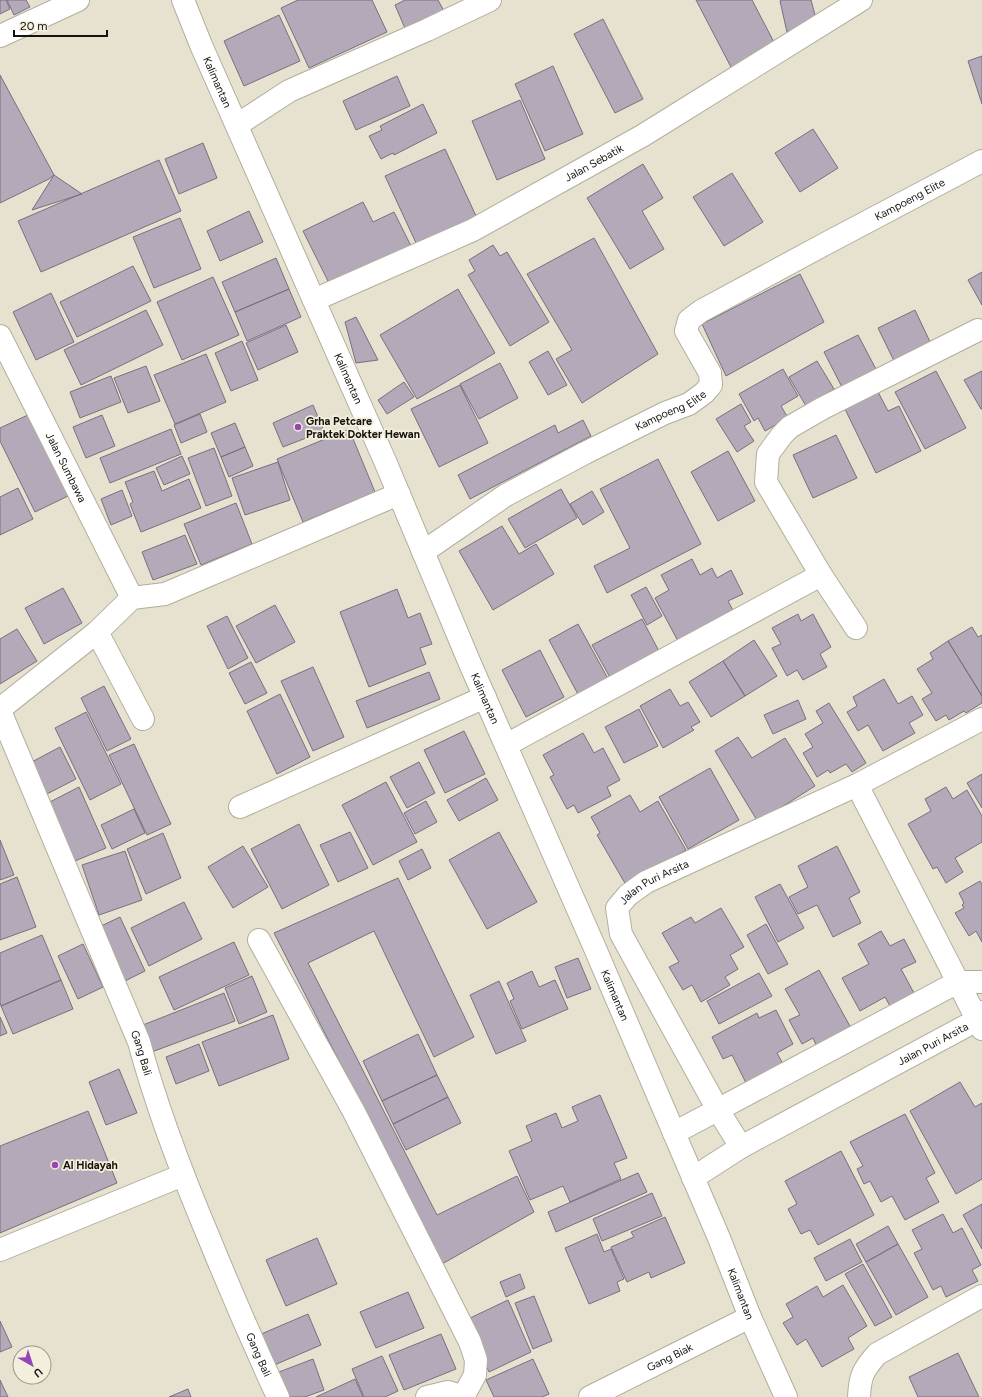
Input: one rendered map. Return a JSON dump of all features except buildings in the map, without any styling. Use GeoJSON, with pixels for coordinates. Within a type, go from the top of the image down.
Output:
{"type":"FeatureCollection","features":[{"type":"Feature","properties":{"kind":"street"},"geometry":{"type":"LineString","coordinates":[[0,36],[78,0]]}},
{"type":"Feature","properties":{"kind":"street","name":"Kalimantan"},"geometry":{"type":"LineString","coordinates":[[183,0],[201,45],[399,494],[485,697],[674,1133],[750,1318],[786,1397]]}},
{"type":"Feature","properties":{"kind":"street"},"geometry":{"type":"LineString","coordinates":[[237,125],[289,91],[420,34],[490,0]]}},
{"type":"Feature","properties":{"kind":"street","name":"Jalan Sebatik"},"geometry":{"type":"LineString","coordinates":[[314,300],[473,230],[642,136],[861,0]]}},
{"type":"Feature","properties":{"kind":"street","name":"Kampoeng Elite"},"geometry":{"type":"LineString","coordinates":[[423,552],[506,495],[665,413],[688,404],[704,394],[710,385],[710,373],[686,331],[689,320],[701,311],[982,161]]}},
{"type":"Feature","properties":{"kind":"street"},"geometry":{"type":"LineString","coordinates":[[856,628],[821,575],[766,482],[768,454],[790,427],[823,408],[978,330]]}},
{"type":"Feature","properties":{"kind":"street","name":"Jalan Sumbawa"},"geometry":{"type":"LineString","coordinates":[[0,336],[7,368],[132,598]]}},
{"type":"Feature","properties":{"kind":"street"},"geometry":{"type":"LineString","coordinates":[[0,710],[97,632],[132,598],[166,594],[399,494]]}},
{"type":"Feature","properties":{"kind":"street"},"geometry":{"type":"LineString","coordinates":[[506,745],[821,575]]}},
{"type":"Feature","properties":{"kind":"street"},"geometry":{"type":"LineString","coordinates":[[97,632],[143,719]]}},
{"type":"Feature","properties":{"kind":"street"},"geometry":{"type":"LineString","coordinates":[[240,807],[485,697]]}},
{"type":"Feature","properties":{"kind":"street","name":"Gang Bali"},"geometry":{"type":"LineString","coordinates":[[0,710],[139,1042],[149,1080],[183,1175],[245,1325],[278,1397]]}},
{"type":"Feature","properties":{"kind":"street","name":"Jalan Puri Arsita"},"geometry":{"type":"LineString","coordinates":[[741,1147],[718,1110],[621,934],[617,908],[628,895],[646,882],[857,785],[982,719]]}},
{"type":"Feature","properties":{"kind":"street","name":"Jalan Puri Arsita"},"geometry":{"type":"LineString","coordinates":[[693,1178],[741,1147],[980,1020],[958,982],[857,785]]}},
{"type":"Feature","properties":{"kind":"street"},"geometry":{"type":"LineString","coordinates":[[259,940],[354,1112],[470,1342],[476,1360],[475,1375],[463,1397],[448,1392],[427,1397]]}},
{"type":"Feature","properties":{"kind":"street"},"geometry":{"type":"LineString","coordinates":[[674,1133],[958,982],[982,982]]}},
{"type":"Feature","properties":{"kind":"street"},"geometry":{"type":"LineString","coordinates":[[0,1250],[183,1175]]}},
{"type":"Feature","properties":{"kind":"street"},"geometry":{"type":"LineString","coordinates":[[859,1397],[860,1380],[866,1367],[877,1354],[982,1296]]}},
{"type":"Feature","properties":{"kind":"street","name":"Gang Biak"},"geometry":{"type":"LineString","coordinates":[[590,1397],[750,1318]]}},
{"type":"Feature","properties":{"kind":"place","name":"Grha Petcare Praktek Dokter Hewan"},"geometry":{"type":"Point","coordinates":[298,427]}},
{"type":"Feature","properties":{"kind":"place","name":"Al Hidayah"},"geometry":{"type":"Point","coordinates":[55,1165]}}]}
